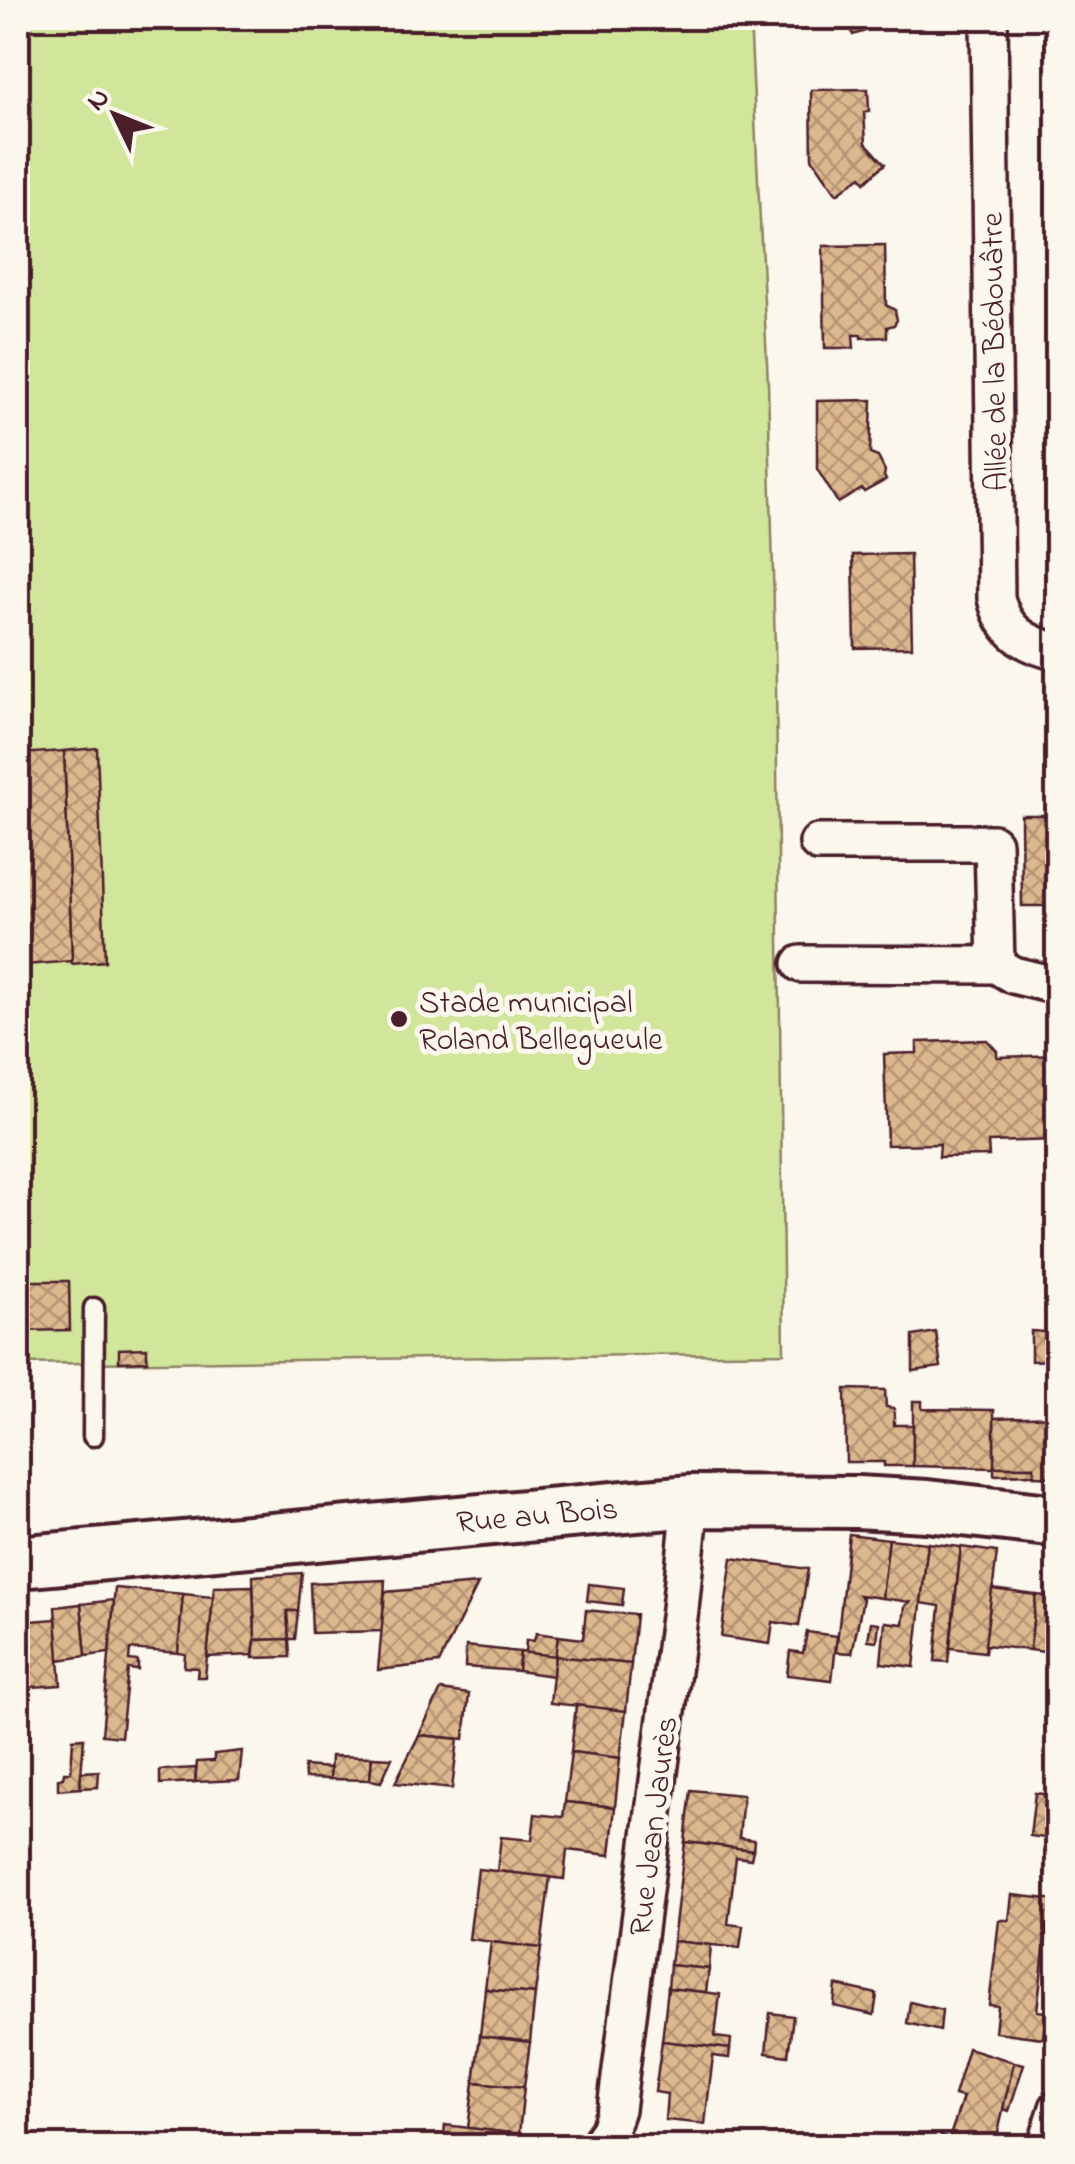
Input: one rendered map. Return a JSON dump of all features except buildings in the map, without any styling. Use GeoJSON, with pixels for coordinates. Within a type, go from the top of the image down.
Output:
{"type":"FeatureCollection","features":[{"type":"Feature","properties":{"kind":"main road","name":"Rue au Bois"},"geometry":{"type":"LineString","coordinates":[[18,1562],[690,1501],[857,1502],[1058,1522]]}},
{"type":"Feature","properties":{"kind":"street","name":"Allée de la Bédouâtre"},"geometry":{"type":"LineString","coordinates":[[989,18],[996,598],[1000,614],[1020,638],[1058,652]]}},
{"type":"Feature","properties":{"kind":"street"},"geometry":{"type":"LineString","coordinates":[[818,843],[993,843],[996,965]]}},
{"type":"Feature","properties":{"kind":"street"},"geometry":{"type":"LineString","coordinates":[[801,964],[996,965],[1058,986]]}},
{"type":"Feature","properties":{"kind":"street","name":"Rue Jean Jaurès"},"geometry":{"type":"LineString","coordinates":[[598,2146],[609,2130],[616,2108],[680,1609],[690,1501]]}},
{"type":"Feature","properties":{"kind":"street"},"geometry":{"type":"LineString","coordinates":[[1046,2146],[1058,2108]]}},
{"type":"Feature","properties":{"kind":"lane"},"geometry":{"type":"LineString","coordinates":[[93,1436],[94,1308]]}},
{"type":"Feature","properties":{"kind":"green space","name":"Stade municipal Roland Bellegueule"},"geometry":{"type":"Polygon","coordinates":[[[18,18],[750,18],[768,383],[776,685],[784,1353],[18,1364],[18,18]]]}},
{"type":"Feature","properties":{"kind":"place","name":"Stade municipal Roland Bellegueule"},"geometry":{"type":"Point","coordinates":[399,1019]}}]}
